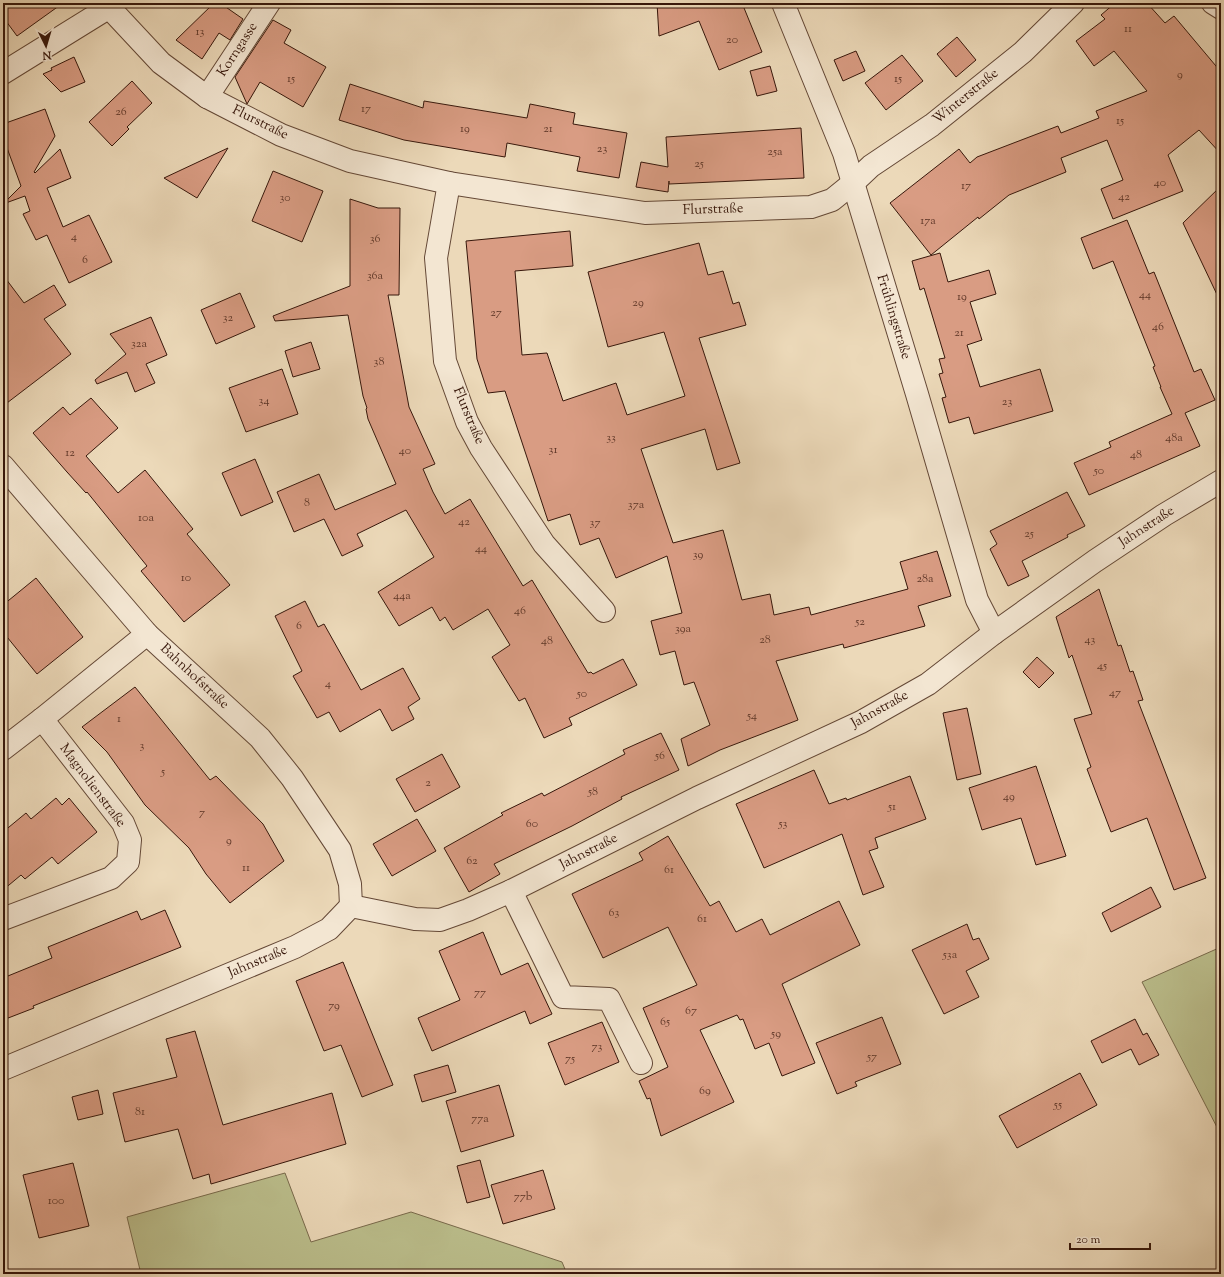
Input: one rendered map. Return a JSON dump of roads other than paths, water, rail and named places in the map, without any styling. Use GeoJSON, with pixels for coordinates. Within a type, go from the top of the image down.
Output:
{"type":"FeatureCollection","features":[{"type":"Feature","properties":{"kind":"street","name":"Korngasse"},"geometry":{"type":"LineString","coordinates":[[207,98],[269,3]]}},
{"type":"Feature","properties":{"kind":"street","name":"Frühlingstraße"},"geometry":{"type":"LineString","coordinates":[[783,3],[844,153],[917,394],[977,600],[994,633]]}},
{"type":"Feature","properties":{"kind":"street","name":"Winterstraße"},"geometry":{"type":"LineString","coordinates":[[853,183],[871,166],[932,125],[1023,52],[1072,3]]}},
{"type":"Feature","properties":{"kind":"street"},"geometry":{"type":"LineString","coordinates":[[1213,3],[1221,8]]}},
{"type":"Feature","properties":{"kind":"street","name":"Flurstraße"},"geometry":{"type":"LineString","coordinates":[[107,5],[161,63],[207,98],[281,134],[350,161],[449,183],[645,213],[811,207],[832,200],[853,183]]}},
{"type":"Feature","properties":{"kind":"street"},"geometry":{"type":"LineString","coordinates":[[3,73],[107,5]]}},
{"type":"Feature","properties":{"kind":"street","name":"Flurstraße"},"geometry":{"type":"LineString","coordinates":[[449,183],[436,258],[445,361],[464,415],[481,448],[544,544],[604,611]]}},
{"type":"Feature","properties":{"kind":"street","name":"Bahnhofstraße"},"geometry":{"type":"LineString","coordinates":[[3,466],[147,634],[260,738],[292,778],[340,850],[350,884],[351,906]]}},
{"type":"Feature","properties":{"kind":"street","name":"Jahnstraße"},"geometry":{"type":"LineString","coordinates":[[3,1069],[295,947],[329,929],[351,906],[415,919],[440,920],[468,910],[511,891],[697,798],[861,722],[928,684],[994,633],[1102,556],[1164,515],[1221,481]]}},
{"type":"Feature","properties":{"kind":"street"},"geometry":{"type":"LineString","coordinates":[[3,749],[147,634]]}},
{"type":"Feature","properties":{"kind":"street","name":"Magnolienstraße"},"geometry":{"type":"LineString","coordinates":[[3,919],[111,878],[128,862],[130,840],[123,823],[42,719]]}},
{"type":"Feature","properties":{"kind":"street"},"geometry":{"type":"LineString","coordinates":[[511,891],[563,997],[609,999],[641,1063]]}}]}
